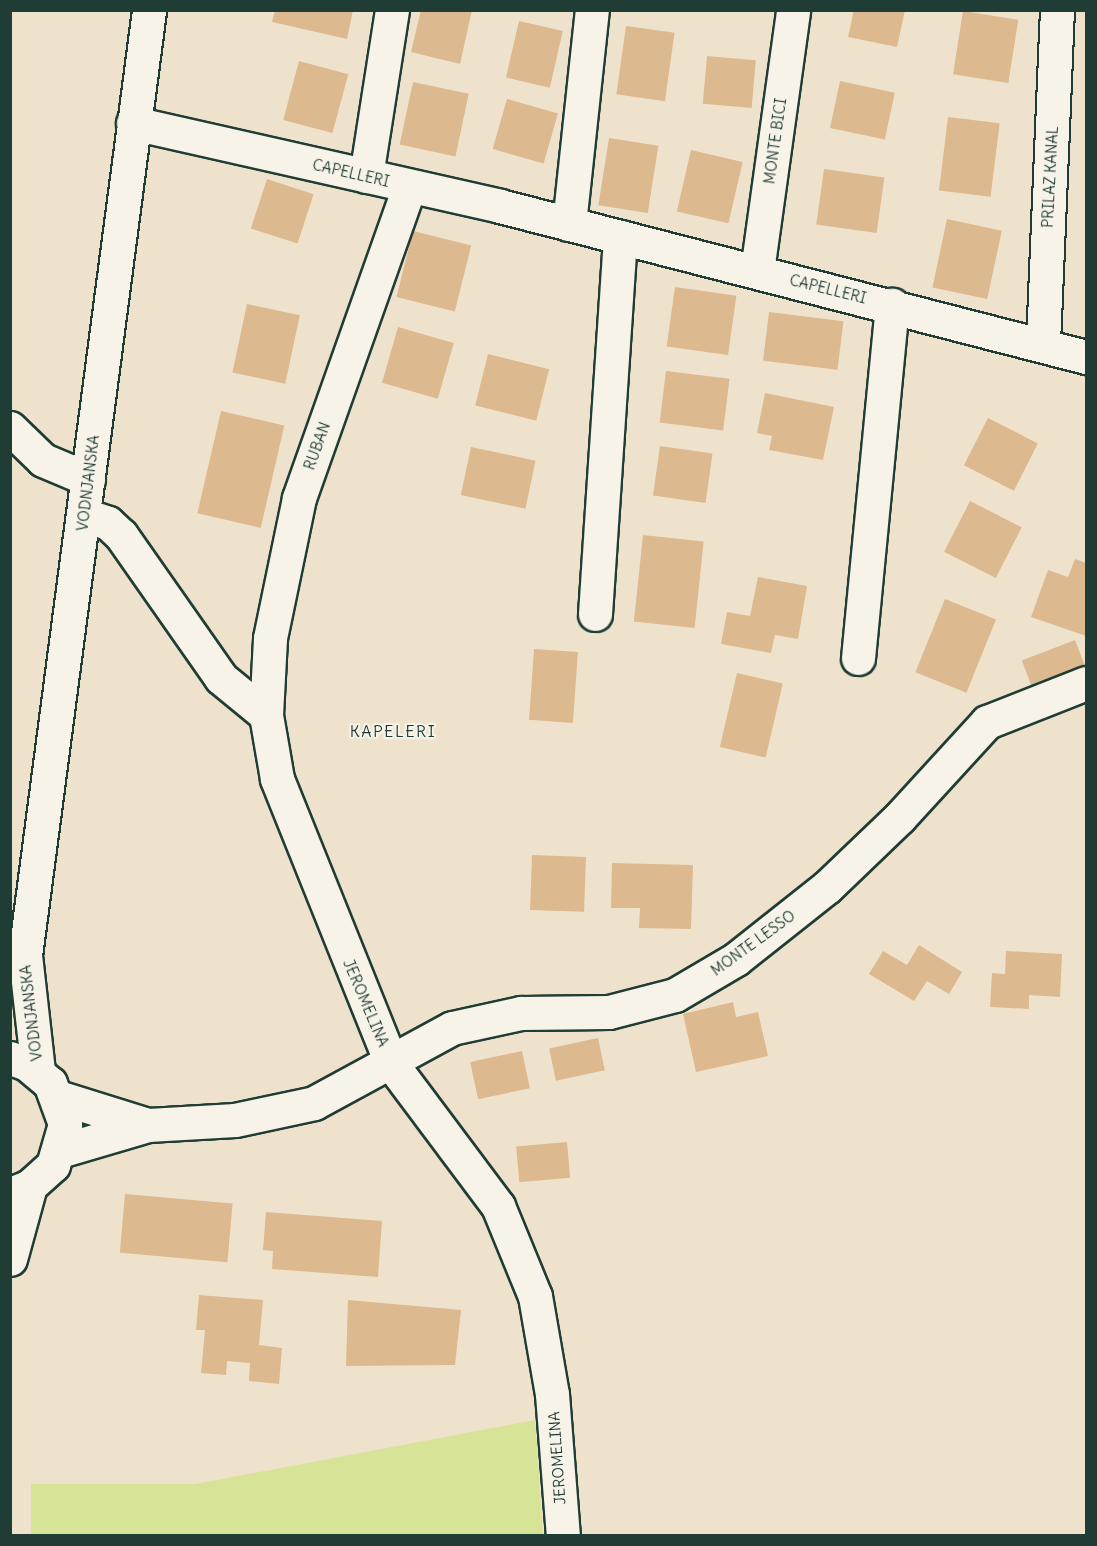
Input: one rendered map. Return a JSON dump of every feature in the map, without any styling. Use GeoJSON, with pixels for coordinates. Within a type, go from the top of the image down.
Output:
{"type":"FeatureCollection","features":[{"type":"Feature","properties":{"kind":"street","name":"VODNJANSKA"},"geometry":{"type":"LineString","coordinates":[[60,1151],[65,1124],[58,1097],[24,1064],[18,968],[84,515],[148,10]]}},
{"type":"Feature","properties":{"kind":"street"},"geometry":{"type":"LineString","coordinates":[[366,176],[392,10]]}},
{"type":"Feature","properties":{"kind":"street"},"geometry":{"type":"LineString","coordinates":[[569,224],[592,10]]}},
{"type":"Feature","properties":{"kind":"street","name":"MONTE BICI"},"geometry":{"type":"LineString","coordinates":[[757,271],[793,10]]}},
{"type":"Feature","properties":{"kind":"street","name":"PRILAZ KANAL"},"geometry":{"type":"LineString","coordinates":[[1043,343],[1058,10]]}},
{"type":"Feature","properties":{"kind":"street","name":"CAPELLERI"},"geometry":{"type":"LineString","coordinates":[[133,123],[569,224],[1043,343],[1086,357]]}},
{"type":"Feature","properties":{"kind":"street","name":"RUBAN"},"geometry":{"type":"LineString","coordinates":[[266,715],[270,638],[299,498],[409,187]]}},
{"type":"Feature","properties":{"kind":"street"},"geometry":{"type":"LineString","coordinates":[[595,614],[620,237]]}},
{"type":"Feature","properties":{"kind":"street"},"geometry":{"type":"LineString","coordinates":[[858,658],[892,305]]}},
{"type":"Feature","properties":{"kind":"street"},"geometry":{"type":"LineString","coordinates":[[10,428],[43,460],[88,479]]}},
{"type":"Feature","properties":{"kind":"street"},"geometry":{"type":"LineString","coordinates":[[84,515],[108,524],[121,535],[221,678],[266,715]]}},
{"type":"Feature","properties":{"kind":"street","name":"MONTE LESSO"},"geometry":{"type":"LineString","coordinates":[[60,1151],[148,1125],[235,1120],[314,1103],[392,1063],[452,1028],[521,1012],[609,1012],[675,995],[736,959],[827,887],[900,817],[987,722],[1086,683]]}},
{"type":"Feature","properties":{"kind":"street","name":"JEROMELINA"},"geometry":{"type":"LineString","coordinates":[[266,715],[277,779],[392,1063],[498,1206],[535,1296],[552,1394],[563,1536]]}},
{"type":"Feature","properties":{"kind":"street","name":"MONTE LESSO"},"geometry":{"type":"LineString","coordinates":[[58,1097],[148,1125]]}},
{"type":"Feature","properties":{"kind":"street"},"geometry":{"type":"LineString","coordinates":[[10,1259],[20,1190],[60,1151]]}},
{"type":"Feature","properties":{"kind":"green space"},"geometry":{"type":"Polygon","coordinates":[[[535,1420],[543,1535],[31,1535],[31,1484],[195,1484],[535,1420]]]}},
{"type":"Feature","properties":{"kind":"building"},"geometry":{"type":"Polygon","coordinates":[[[275,10],[353,10],[347,39],[272,22],[275,10]]]}},
{"type":"Feature","properties":{"kind":"building"},"geometry":{"type":"Polygon","coordinates":[[[421,10],[472,10],[460,64],[411,52],[421,10]]]}},
{"type":"Feature","properties":{"kind":"building"},"geometry":{"type":"Polygon","coordinates":[[[854,10],[905,10],[897,47],[848,37],[854,10]]]}},
{"type":"Feature","properties":{"kind":"building"},"geometry":{"type":"Polygon","coordinates":[[[963,11],[1018,20],[1008,83],[953,74],[963,11]]]}},
{"type":"Feature","properties":{"kind":"building"},"geometry":{"type":"Polygon","coordinates":[[[519,21],[563,31],[550,88],[506,78],[519,21]]]}},
{"type":"Feature","properties":{"kind":"building"},"geometry":{"type":"Polygon","coordinates":[[[626,26],[675,33],[665,101],[616,94],[626,26]]]}},
{"type":"Feature","properties":{"kind":"building"},"geometry":{"type":"Polygon","coordinates":[[[707,56],[756,60],[752,108],[703,104],[707,56]]]}},
{"type":"Feature","properties":{"kind":"building"},"geometry":{"type":"Polygon","coordinates":[[[299,61],[348,74],[332,133],[283,120],[299,61]]]}},
{"type":"Feature","properties":{"kind":"building"},"geometry":{"type":"Polygon","coordinates":[[[840,81],[895,93],[885,140],[830,128],[840,81]]]}},
{"type":"Feature","properties":{"kind":"building"},"geometry":{"type":"Polygon","coordinates":[[[413,82],[469,94],[455,156],[400,145],[413,82]]]}},
{"type":"Feature","properties":{"kind":"building"},"geometry":{"type":"Polygon","coordinates":[[[507,99],[558,114],[544,164],[493,149],[507,99]]]}},
{"type":"Feature","properties":{"kind":"building"},"geometry":{"type":"Polygon","coordinates":[[[948,117],[1000,123],[991,197],[939,190],[948,117]]]}},
{"type":"Feature","properties":{"kind":"building"},"geometry":{"type":"Polygon","coordinates":[[[609,138],[658,146],[648,213],[598,205],[609,138]]]}},
{"type":"Feature","properties":{"kind":"building"},"geometry":{"type":"Polygon","coordinates":[[[691,150],[743,162],[728,223],[677,211],[691,150]]]}},
{"type":"Feature","properties":{"kind":"building"},"geometry":{"type":"Polygon","coordinates":[[[824,169],[884,177],[877,233],[816,224],[824,169]]]}},
{"type":"Feature","properties":{"kind":"building"},"geometry":{"type":"Polygon","coordinates":[[[267,179],[314,194],[298,244],[251,228],[267,179]]]}},
{"type":"Feature","properties":{"kind":"building"},"geometry":{"type":"Polygon","coordinates":[[[947,219],[1002,231],[987,299],[932,287],[947,219]]]}},
{"type":"Feature","properties":{"kind":"building"},"geometry":{"type":"Polygon","coordinates":[[[413,231],[471,246],[455,311],[397,297],[413,231]]]}},
{"type":"Feature","properties":{"kind":"building"},"geometry":{"type":"Polygon","coordinates":[[[675,287],[736,296],[728,355],[667,346],[675,287]]]}},
{"type":"Feature","properties":{"kind":"building"},"geometry":{"type":"Polygon","coordinates":[[[247,304],[300,315],[285,384],[232,372],[247,304]]]}},
{"type":"Feature","properties":{"kind":"building"},"geometry":{"type":"Polygon","coordinates":[[[769,312],[843,321],[837,370],[763,361],[769,312]]]}},
{"type":"Feature","properties":{"kind":"building"},"geometry":{"type":"Polygon","coordinates":[[[398,327],[454,343],[438,399],[382,383],[398,327]]]}},
{"type":"Feature","properties":{"kind":"building"},"geometry":{"type":"Polygon","coordinates":[[[488,354],[549,369],[536,421],[475,405],[488,354]]]}},
{"type":"Feature","properties":{"kind":"building"},"geometry":{"type":"Polygon","coordinates":[[[666,371],[730,379],[723,430],[660,423],[666,371]]]}},
{"type":"Feature","properties":{"kind":"building"},"geometry":{"type":"Polygon","coordinates":[[[765,393],[834,407],[823,460],[769,450],[772,436],[757,433],[765,393]]]}},
{"type":"Feature","properties":{"kind":"building"},"geometry":{"type":"Polygon","coordinates":[[[221,411],[284,426],[261,528],[197,513],[221,411]]]}},
{"type":"Feature","properties":{"kind":"building"},"geometry":{"type":"Polygon","coordinates":[[[988,418],[1038,443],[1014,491],[964,465],[988,418]]]}},
{"type":"Feature","properties":{"kind":"building"},"geometry":{"type":"Polygon","coordinates":[[[660,446],[712,453],[706,503],[653,496],[660,446]]]}},
{"type":"Feature","properties":{"kind":"building"},"geometry":{"type":"Polygon","coordinates":[[[471,447],[536,461],[525,509],[461,495],[471,447]]]}},
{"type":"Feature","properties":{"kind":"building"},"geometry":{"type":"Polygon","coordinates":[[[970,501],[1022,527],[996,578],[944,552],[970,501]]]}},
{"type":"Feature","properties":{"kind":"building"},"geometry":{"type":"Polygon","coordinates":[[[643,535],[704,541],[695,628],[634,622],[643,535]]]}},
{"type":"Feature","properties":{"kind":"building"},"geometry":{"type":"Polygon","coordinates":[[[1075,559],[1086,563],[1086,636],[1031,617],[1048,570],[1068,577],[1075,559]]]}},
{"type":"Feature","properties":{"kind":"building"},"geometry":{"type":"Polygon","coordinates":[[[758,577],[807,586],[798,639],[775,635],[771,653],[721,644],[727,612],[750,616],[758,577]]]}},
{"type":"Feature","properties":{"kind":"building"},"geometry":{"type":"Polygon","coordinates":[[[945,599],[996,620],[966,693],[915,672],[945,599]]]}},
{"type":"Feature","properties":{"kind":"building"},"geometry":{"type":"Polygon","coordinates":[[[1075,640],[1086,668],[1033,688],[1022,660],[1075,640]]]}},
{"type":"Feature","properties":{"kind":"building"},"geometry":{"type":"Polygon","coordinates":[[[534,649],[578,652],[573,723],[529,720],[534,649]]]}},
{"type":"Feature","properties":{"kind":"building"},"geometry":{"type":"Polygon","coordinates":[[[737,673],[783,684],[766,758],[720,747],[737,673]]]}},
{"type":"Feature","properties":{"kind":"building"},"geometry":{"type":"Polygon","coordinates":[[[532,855],[586,857],[584,912],[530,910],[532,855]]]}},
{"type":"Feature","properties":{"kind":"building"},"geometry":{"type":"Polygon","coordinates":[[[612,863],[693,865],[691,929],[639,928],[640,908],[611,908],[612,863]]]}},
{"type":"Feature","properties":{"kind":"building"},"geometry":{"type":"Polygon","coordinates":[[[919,945],[962,972],[949,994],[927,981],[914,1001],[869,974],[883,951],[907,965],[919,945]]]}},
{"type":"Feature","properties":{"kind":"building"},"geometry":{"type":"Polygon","coordinates":[[[1006,951],[1062,954],[1060,997],[1029,995],[1029,1009],[990,1007],[992,973],[1005,974],[1006,951]]]}},
{"type":"Feature","properties":{"kind":"building"},"geometry":{"type":"Polygon","coordinates":[[[733,1002],[736,1017],[758,1012],[768,1056],[696,1072],[683,1014],[733,1002]]]}},
{"type":"Feature","properties":{"kind":"building"},"geometry":{"type":"Polygon","coordinates":[[[598,1038],[605,1070],[556,1081],[549,1048],[598,1038]]]}},
{"type":"Feature","properties":{"kind":"building"},"geometry":{"type":"Polygon","coordinates":[[[522,1051],[530,1088],[478,1099],[470,1062],[522,1051]]]}},
{"type":"Feature","properties":{"kind":"building"},"geometry":{"type":"Polygon","coordinates":[[[567,1142],[570,1178],[519,1182],[516,1146],[567,1142]]]}},
{"type":"Feature","properties":{"kind":"building"},"geometry":{"type":"Polygon","coordinates":[[[125,1194],[233,1203],[227,1262],[120,1253],[125,1194]]]}},
{"type":"Feature","properties":{"kind":"building"},"geometry":{"type":"Polygon","coordinates":[[[266,1212],[382,1221],[378,1277],[272,1269],[273,1251],[263,1250],[266,1212]]]}},
{"type":"Feature","properties":{"kind":"building"},"geometry":{"type":"Polygon","coordinates":[[[199,1295],[263,1300],[259,1345],[282,1348],[279,1384],[249,1381],[250,1363],[227,1361],[226,1375],[201,1373],[205,1330],[196,1330],[199,1295]]]}},
{"type":"Feature","properties":{"kind":"building"},"geometry":{"type":"Polygon","coordinates":[[[348,1300],[461,1310],[455,1365],[346,1366],[348,1300]]]}},
{"type":"Feature","properties":{"kind":"district","name":"KAPELERI"},"geometry":{"type":"Point","coordinates":[393,731]}}]}
